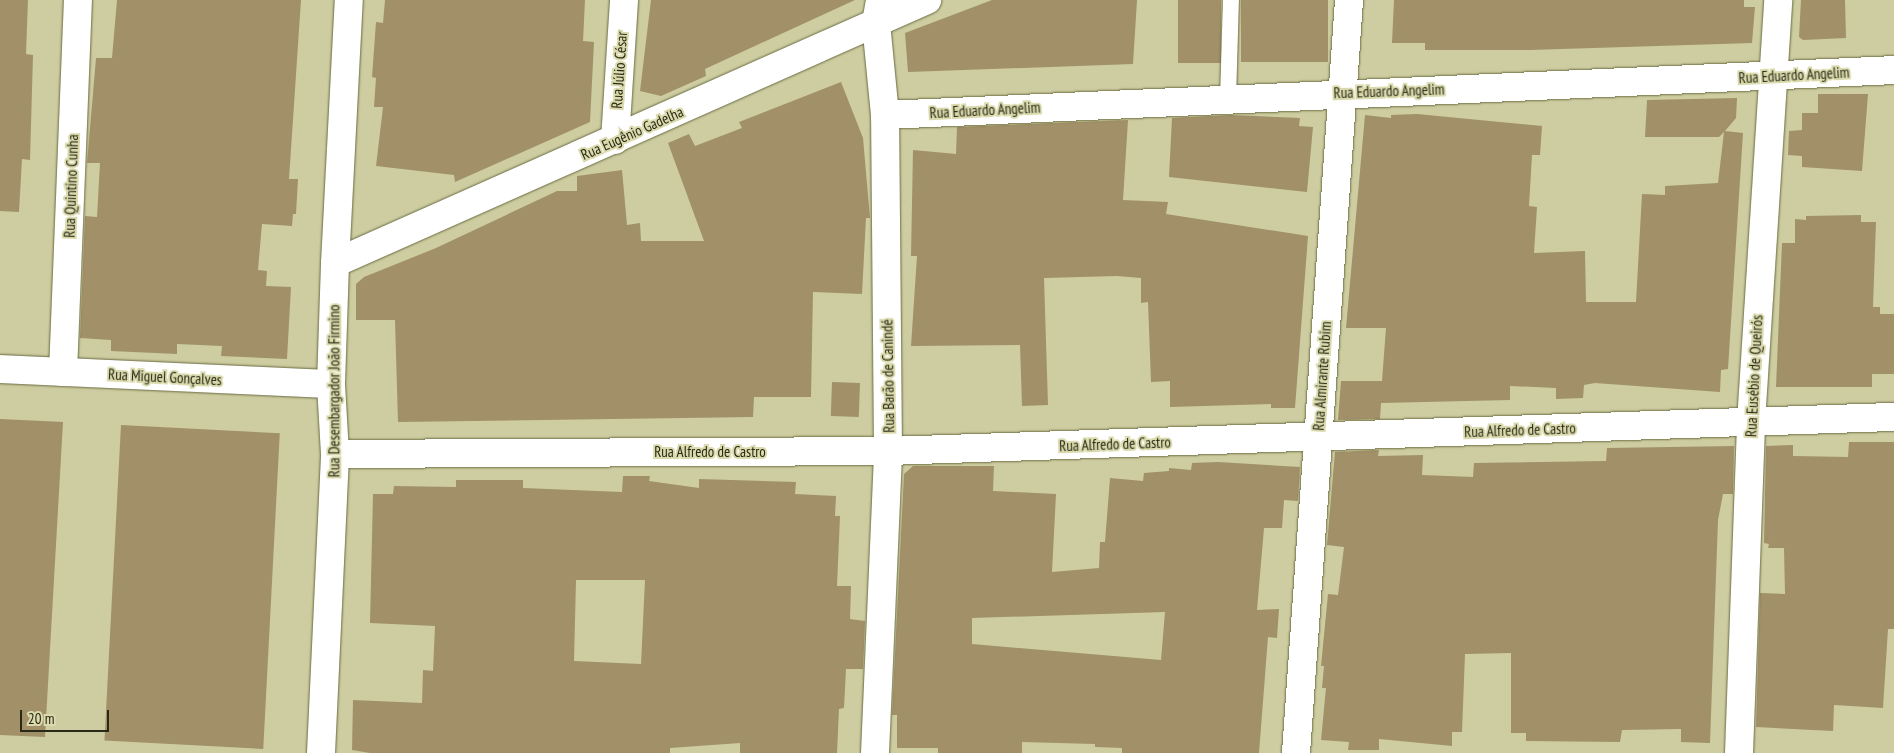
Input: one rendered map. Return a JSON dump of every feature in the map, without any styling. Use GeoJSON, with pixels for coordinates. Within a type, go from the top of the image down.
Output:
{"type":"FeatureCollection","features":[{"type":"Feature","properties":{"kind":"street","name":"Rua Quintino Cunha"},"geometry":{"type":"LineString","coordinates":[[63,372],[78,0]]}},
{"type":"Feature","properties":{"kind":"street","name":"Rua Desembargador João Firmino"},"geometry":{"type":"LineString","coordinates":[[321,753],[335,454],[331,384],[335,263],[350,0]]}},
{"type":"Feature","properties":{"kind":"street","name":"Rua Júlio César"},"geometry":{"type":"LineString","coordinates":[[615,140],[624,0]]}},
{"type":"Feature","properties":{"kind":"street","name":"Rua Eugênio Gadelha"},"geometry":{"type":"LineString","coordinates":[[335,263],[615,140],[878,12],[927,0]]}},
{"type":"Feature","properties":{"kind":"street","name":"Rua Almirante Rubim"},"geometry":{"type":"LineString","coordinates":[[1296,753],[1349,0]]}},
{"type":"Feature","properties":{"kind":"street","name":"Rua Eusébio de Queirós"},"geometry":{"type":"LineString","coordinates":[[1739,753],[1751,422],[1778,0]]}},
{"type":"Feature","properties":{"kind":"street","name":"Rua Barão de Canindé"},"geometry":{"type":"LineString","coordinates":[[876,753],[888,451],[885,115],[878,12]]}},
{"type":"Feature","properties":{"kind":"street","name":"Rua Eduardo Angelim"},"geometry":{"type":"LineString","coordinates":[[885,115],[1343,93],[1894,70]]}},
{"type":"Feature","properties":{"kind":"street","name":"Rua Miguel Gonçalves"},"geometry":{"type":"LineString","coordinates":[[0,369],[331,384]]}},
{"type":"Feature","properties":{"kind":"street","name":"Rua Alfredo de Castro"},"geometry":{"type":"LineString","coordinates":[[335,454],[888,451],[1894,417]]}},
{"type":"Feature","properties":{"kind":"lane"},"geometry":{"type":"LineString","coordinates":[[1228,99],[1231,0]]}},
{"type":"Feature","properties":{"kind":"building"},"geometry":{"type":"Polygon","coordinates":[[[0,0],[28,0],[26,54],[33,55],[30,160],[22,159],[19,212],[0,211],[0,0]]]}},
{"type":"Feature","properties":{"kind":"building"},"geometry":{"type":"Polygon","coordinates":[[[117,0],[301,0],[289,179],[298,179],[296,214],[293,214],[292,226],[262,224],[258,270],[267,271],[266,286],[291,287],[287,359],[221,356],[222,346],[177,344],[177,354],[111,351],[111,340],[80,338],[85,216],[97,217],[100,163],[87,163],[96,58],[112,58],[117,0]]]}},
{"type":"Feature","properties":{"kind":"building"},"geometry":{"type":"Polygon","coordinates":[[[385,0],[585,0],[583,41],[594,42],[590,122],[455,182],[454,175],[376,166],[383,107],[374,107],[376,78],[372,77],[376,22],[383,23],[385,0]]]}},
{"type":"Feature","properties":{"kind":"building"},"geometry":{"type":"Polygon","coordinates":[[[651,0],[855,0],[705,69],[706,76],[661,96],[640,91],[651,0]]]}},
{"type":"Feature","properties":{"kind":"building"},"geometry":{"type":"Polygon","coordinates":[[[992,0],[1137,0],[1133,64],[908,72],[905,33],[992,0]]]}},
{"type":"Feature","properties":{"kind":"building"},"geometry":{"type":"Polygon","coordinates":[[[1178,0],[1221,0],[1221,63],[1178,63],[1178,0]]]}},
{"type":"Feature","properties":{"kind":"building"},"geometry":{"type":"Polygon","coordinates":[[[1241,0],[1328,0],[1328,62],[1241,62],[1241,0]]]}},
{"type":"Feature","properties":{"kind":"building"},"geometry":{"type":"Polygon","coordinates":[[[1394,0],[1744,0],[1744,7],[1755,7],[1752,43],[1530,50],[1425,50],[1425,43],[1392,43],[1394,0]]]}},
{"type":"Feature","properties":{"kind":"building"},"geometry":{"type":"Polygon","coordinates":[[[1801,0],[1845,0],[1846,38],[1803,40],[1799,37],[1801,0]]]}},
{"type":"Feature","properties":{"kind":"building"},"geometry":{"type":"Polygon","coordinates":[[[841,82],[863,138],[870,218],[866,218],[862,294],[813,292],[811,397],[754,397],[753,417],[398,422],[395,320],[356,320],[356,284],[364,277],[436,248],[557,191],[577,191],[577,176],[622,170],[627,225],[640,223],[641,241],[704,241],[668,143],[689,134],[695,146],[742,128],[739,122],[841,82]]]}},
{"type":"Feature","properties":{"kind":"building"},"geometry":{"type":"Polygon","coordinates":[[[1818,94],[1868,94],[1862,171],[1802,167],[1802,156],[1788,155],[1789,131],[1802,130],[1802,113],[1818,113],[1818,94]]]}},
{"type":"Feature","properties":{"kind":"building"},"geometry":{"type":"Polygon","coordinates":[[[1737,98],[1736,118],[1725,131],[1743,133],[1728,369],[1721,370],[1720,392],[1595,383],[1584,385],[1583,398],[1556,399],[1556,388],[1510,386],[1510,400],[1381,403],[1380,419],[1338,420],[1341,381],[1382,381],[1386,328],[1346,328],[1365,115],[1391,118],[1391,115],[1417,114],[1542,126],[1540,155],[1532,155],[1529,206],[1537,207],[1534,253],[1585,251],[1586,302],[1636,302],[1642,194],[1665,195],[1665,186],[1718,183],[1724,132],[1719,137],[1645,137],[1647,100],[1737,98]]]}},
{"type":"Feature","properties":{"kind":"building"},"geometry":{"type":"Polygon","coordinates":[[[1231,115],[1300,118],[1299,126],[1313,127],[1307,192],[1169,177],[1172,118],[1231,115]]]}},
{"type":"Feature","properties":{"kind":"building"},"geometry":{"type":"Polygon","coordinates":[[[1128,120],[1123,200],[1168,202],[1166,214],[1308,236],[1295,408],[1271,408],[1271,404],[1170,407],[1170,381],[1151,382],[1148,302],[1141,303],[1141,278],[1117,276],[1044,278],[1048,405],[1022,406],[1020,345],[911,346],[917,256],[911,256],[913,150],[956,154],[957,127],[1128,120]]]}},
{"type":"Feature","properties":{"kind":"building"},"geometry":{"type":"Polygon","coordinates":[[[1861,215],[1861,222],[1876,222],[1873,307],[1880,307],[1880,314],[1894,314],[1894,374],[1872,374],[1872,387],[1776,387],[1782,243],[1795,243],[1795,219],[1806,220],[1806,216],[1861,215]]]}},
{"type":"Feature","properties":{"kind":"building"},"geometry":{"type":"Polygon","coordinates":[[[832,382],[860,383],[859,417],[831,416],[832,382]]]}},
{"type":"Feature","properties":{"kind":"building"},"geometry":{"type":"Polygon","coordinates":[[[0,419],[63,422],[45,737],[0,735],[0,419]]]}},
{"type":"Feature","properties":{"kind":"building"},"geometry":{"type":"Polygon","coordinates":[[[121,425],[280,433],[263,749],[104,741],[121,425]]]}},
{"type":"Feature","properties":{"kind":"building"},"geometry":{"type":"Polygon","coordinates":[[[1849,442],[1894,442],[1894,629],[1888,629],[1883,708],[1834,705],[1833,731],[1756,727],[1760,593],[1785,594],[1784,548],[1768,548],[1769,544],[1764,543],[1766,446],[1793,445],[1793,456],[1848,457],[1849,442]]]}},
{"type":"Feature","properties":{"kind":"building"},"geometry":{"type":"Polygon","coordinates":[[[1734,446],[1733,494],[1723,494],[1718,520],[1710,743],[1681,742],[1681,729],[1622,730],[1620,742],[1526,741],[1526,733],[1511,733],[1511,653],[1465,654],[1462,732],[1452,732],[1452,746],[1379,739],[1379,750],[1348,750],[1349,742],[1321,740],[1326,688],[1322,688],[1324,666],[1321,666],[1328,594],[1338,595],[1344,547],[1327,545],[1335,452],[1379,450],[1378,456],[1423,455],[1422,475],[1473,477],[1474,463],[1606,461],[1607,448],[1734,446]]]}},
{"type":"Feature","properties":{"kind":"building"},"geometry":{"type":"Polygon","coordinates":[[[1218,462],[1300,467],[1298,501],[1284,500],[1282,528],[1264,528],[1257,610],[1279,609],[1277,638],[1268,637],[1259,753],[1122,753],[1122,748],[1095,747],[1095,744],[1022,742],[1022,753],[938,753],[938,748],[897,748],[897,715],[892,715],[904,474],[913,466],[994,466],[993,491],[1056,494],[1052,572],[1099,568],[1100,542],[1105,542],[1110,478],[1143,481],[1144,473],[1169,471],[1169,468],[1191,470],[1192,463],[1218,462]],[[1165,612],[972,618],[972,644],[1161,660],[1165,612]]]}},
{"type":"Feature","properties":{"kind":"building"},"geometry":{"type":"Polygon","coordinates":[[[623,476],[650,476],[649,481],[699,488],[699,479],[796,482],[795,494],[836,496],[835,516],[840,516],[837,586],[851,586],[850,619],[865,621],[863,669],[846,669],[844,708],[839,709],[837,753],[740,753],[740,743],[670,748],[670,753],[370,753],[352,750],[353,700],[422,703],[423,670],[433,671],[435,626],[370,623],[373,494],[393,494],[394,486],[456,487],[456,480],[523,480],[523,488],[622,492],[623,476]],[[576,580],[574,661],[641,664],[645,580],[576,580]]]}}]}
